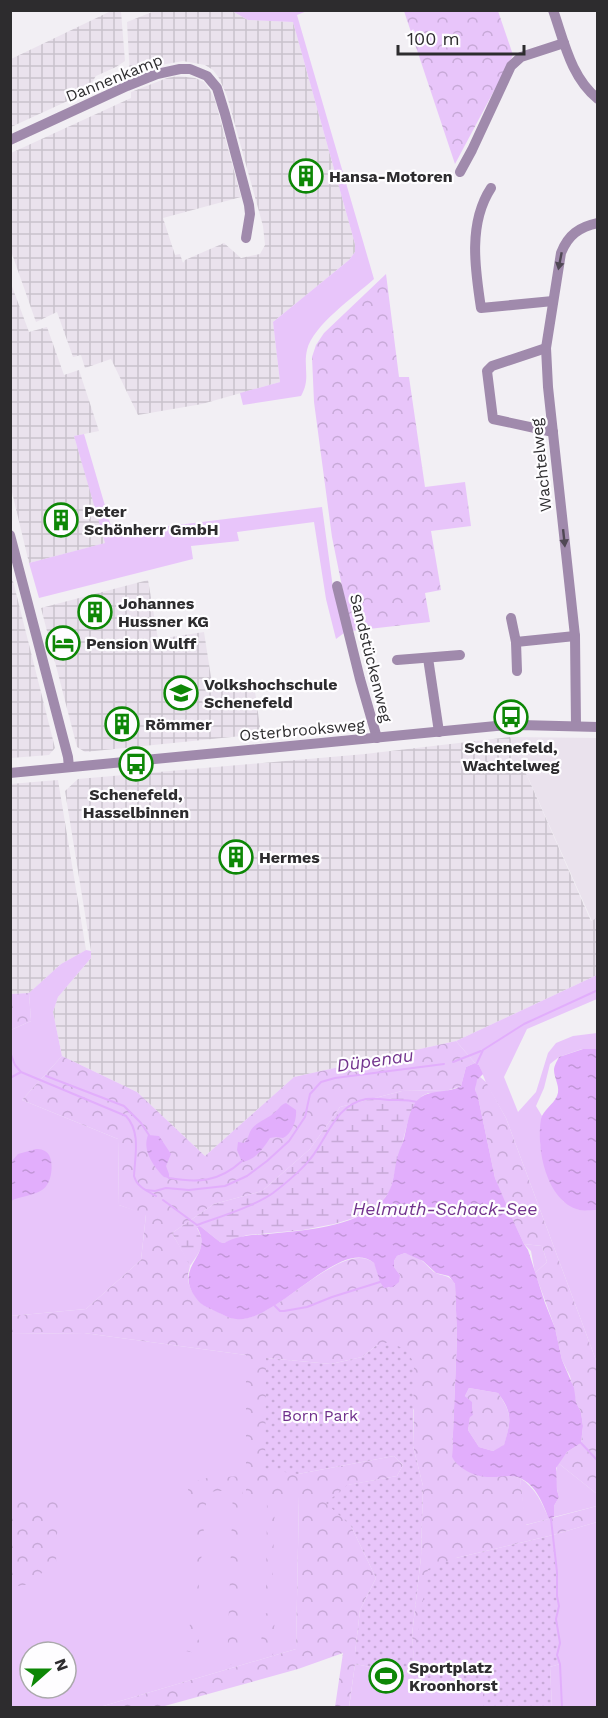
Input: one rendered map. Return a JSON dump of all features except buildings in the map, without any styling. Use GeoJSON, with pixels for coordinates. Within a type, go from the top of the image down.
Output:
{"type":"FeatureCollection","features":[{"type":"Feature","properties":{"kind":"street"},"geometry":{"type":"LineString","coordinates":[[554,10],[578,78],[597,99]]}},
{"type":"Feature","properties":{"kind":"street"},"geometry":{"type":"LineString","coordinates":[[460,172],[511,66],[521,57],[564,43]]}},
{"type":"Feature","properties":{"kind":"street","name":"Dannenkamp"},"geometry":{"type":"LineString","coordinates":[[10,140],[157,74],[180,69],[199,72],[207,76],[217,88],[228,122],[249,205],[250,214],[246,238]]}},
{"type":"Feature","properties":{"kind":"street"},"geometry":{"type":"LineString","coordinates":[[491,188],[485,198],[476,230],[476,272],[481,308],[553,301]]}},
{"type":"Feature","properties":{"kind":"street","name":"Wachtelweg"},"geometry":{"type":"LineString","coordinates":[[576,726],[575,636],[547,381],[546,348],[561,253],[571,235],[579,229],[597,223]]}},
{"type":"Feature","properties":{"kind":"street"},"geometry":{"type":"LineString","coordinates":[[546,348],[492,366],[487,371],[493,419],[553,432]]}},
{"type":"Feature","properties":{"kind":"street"},"geometry":{"type":"LineString","coordinates":[[10,535],[54,699],[69,767]]}},
{"type":"Feature","properties":{"kind":"street","name":"Sandstückenweg"},"geometry":{"type":"LineString","coordinates":[[337,586],[377,738]]}},
{"type":"Feature","properties":{"kind":"street"},"geometry":{"type":"LineString","coordinates":[[511,618],[516,642],[517,671]]}},
{"type":"Feature","properties":{"kind":"street"},"geometry":{"type":"LineString","coordinates":[[516,642],[575,636]]}},
{"type":"Feature","properties":{"kind":"street"},"geometry":{"type":"LineString","coordinates":[[397,660],[460,655]]}},
{"type":"Feature","properties":{"kind":"street"},"geometry":{"type":"LineString","coordinates":[[428,658],[439,732]]}},
{"type":"Feature","properties":{"kind":"street","name":"Osterbrooksweg"},"geometry":{"type":"LineString","coordinates":[[10,773],[520,725],[597,727]]}},
{"type":"Feature","properties":{"kind":"shaded area"},"geometry":{"type":"Polygon","coordinates":[[[157,10],[232,11],[248,20],[293,22],[355,244],[355,252],[349,260],[273,322],[280,382],[202,404],[138,415],[111,359],[85,368],[81,355],[73,357],[57,312],[36,322],[11,251],[11,153],[131,98],[131,92],[167,78],[178,76],[195,78],[204,82],[215,100],[241,197],[163,218],[175,255],[180,254],[183,263],[185,260],[224,243],[241,258],[260,254],[265,245],[263,226],[227,96],[219,78],[205,65],[183,61],[161,65],[130,77],[127,22],[157,10]]]}},
{"type":"Feature","properties":{"kind":"shaded area"},"geometry":{"type":"Polygon","coordinates":[[[111,11],[121,12],[125,61],[96,76],[85,93],[11,127],[11,59],[111,11]]]}},
{"type":"Feature","properties":{"kind":"shaded area"},"geometry":{"type":"Polygon","coordinates":[[[10,281],[29,332],[47,327],[64,375],[79,370],[99,431],[74,436],[106,543],[29,563],[11,488],[10,281]]]}},
{"type":"Feature","properties":{"kind":"shaded area"},"geometry":{"type":"Polygon","coordinates":[[[11,573],[55,748],[49,755],[11,758],[11,573]]]}},
{"type":"Feature","properties":{"kind":"shaded area"},"geometry":{"type":"Polygon","coordinates":[[[148,580],[158,639],[204,632],[213,690],[254,684],[261,734],[85,752],[77,747],[41,608],[148,580]]]}},
{"type":"Feature","properties":{"kind":"shaded area"},"geometry":{"type":"Polygon","coordinates":[[[510,737],[597,738],[598,918],[592,921],[510,737]]]}},
{"type":"Feature","properties":{"kind":"shaded area"},"geometry":{"type":"Polygon","coordinates":[[[510,737],[591,921],[597,918],[597,975],[456,1041],[294,1077],[205,1156],[137,1092],[62,1056],[53,1012],[58,997],[91,958],[65,791],[78,779],[365,754],[510,737]]]}},
{"type":"Feature","properties":{"kind":"shaded area"},"geometry":{"type":"Polygon","coordinates":[[[58,780],[86,950],[61,964],[29,993],[11,994],[10,784],[58,780]]]}},
{"type":"Feature","properties":{"kind":"green space"},"geometry":{"type":"Polygon","coordinates":[[[232,11],[307,11],[297,15],[374,279],[317,331],[307,350],[306,384],[301,396],[243,405],[240,393],[280,382],[273,322],[349,260],[355,252],[355,244],[293,22],[248,20],[232,11]]]}},
{"type":"Feature","properties":{"kind":"green space"},"geometry":{"type":"Polygon","coordinates":[[[404,11],[498,11],[513,55],[455,164],[404,11]]]}},
{"type":"Feature","properties":{"kind":"green space"},"geometry":{"type":"Polygon","coordinates":[[[386,274],[399,377],[409,377],[425,487],[465,482],[471,526],[431,531],[441,590],[425,593],[430,622],[351,631],[332,537],[314,402],[312,357],[324,333],[386,274]]]}},
{"type":"Feature","properties":{"kind":"green space"},"geometry":{"type":"Polygon","coordinates":[[[84,434],[113,533],[322,507],[333,588],[344,633],[336,639],[326,599],[314,522],[237,532],[239,541],[191,546],[193,559],[39,598],[29,563],[105,543],[74,436],[84,434]]]}},
{"type":"Feature","properties":{"kind":"green space"},"geometry":{"type":"Polygon","coordinates":[[[86,950],[91,951],[91,958],[58,997],[53,1012],[62,1056],[22,1100],[118,1139],[119,1205],[146,1214],[141,1260],[86,1309],[11,1316],[11,1030],[31,1021],[29,993],[61,964],[86,950]]]}},
{"type":"Feature","properties":{"kind":"green space"},"geometry":{"type":"Polygon","coordinates":[[[597,975],[597,999],[527,1029],[504,1077],[518,1112],[536,1092],[548,1053],[556,1043],[573,1036],[597,1033],[597,1049],[582,1049],[559,1057],[550,1064],[544,1088],[536,1106],[542,1116],[540,1144],[555,1190],[563,1201],[579,1210],[597,1210],[597,1363],[506,1118],[487,1085],[479,1065],[456,1041],[597,975]]]}},
{"type":"Feature","properties":{"kind":"green space"},"geometry":{"type":"Polygon","coordinates":[[[29,993],[31,1021],[11,1030],[11,994],[29,993]]]}},
{"type":"Feature","properties":{"kind":"green space"},"geometry":{"type":"Polygon","coordinates":[[[456,1041],[475,1063],[466,1067],[461,1086],[449,1090],[402,1091],[340,1107],[310,1149],[262,1191],[214,1204],[172,1233],[190,1266],[188,1279],[190,1287],[199,1301],[226,1316],[239,1319],[255,1316],[272,1307],[328,1269],[345,1261],[361,1258],[374,1263],[380,1282],[389,1288],[400,1275],[394,1267],[394,1261],[397,1256],[405,1253],[418,1258],[437,1274],[450,1278],[455,1284],[457,1337],[452,1457],[491,1477],[509,1475],[520,1478],[526,1525],[597,1506],[597,1522],[456,1558],[414,1662],[412,1635],[421,1557],[423,1486],[413,1446],[414,1410],[377,1345],[362,1357],[331,1364],[266,1358],[298,1474],[394,1456],[403,1465],[397,1476],[348,1485],[351,1526],[376,1578],[360,1610],[349,1707],[335,1707],[343,1653],[298,1669],[161,1707],[100,1707],[296,1649],[299,1497],[246,1497],[246,1355],[84,1333],[11,1334],[11,1316],[86,1309],[141,1260],[146,1215],[119,1205],[118,1139],[22,1100],[62,1056],[137,1092],[205,1156],[294,1077],[456,1041]]]}},
{"type":"Feature","properties":{"kind":"green space"},"geometry":{"type":"Polygon","coordinates":[[[480,1077],[486,1082],[506,1118],[597,1363],[597,1494],[558,1463],[567,1452],[581,1443],[583,1426],[581,1412],[535,1273],[547,1262],[542,1246],[524,1244],[495,1178],[475,1091],[476,1081],[480,1077]]]}},
{"type":"Feature","properties":{"kind":"green space"},"geometry":{"type":"Polygon","coordinates":[[[449,1090],[441,1093],[428,1093],[415,1104],[408,1121],[390,1191],[375,1206],[354,1218],[334,1224],[303,1230],[247,1235],[224,1243],[200,1226],[197,1228],[201,1248],[190,1266],[172,1233],[214,1204],[262,1191],[310,1149],[340,1107],[402,1091],[449,1090]]]}},
{"type":"Feature","properties":{"kind":"green space"},"geometry":{"type":"Polygon","coordinates":[[[524,1244],[542,1246],[547,1262],[535,1273],[531,1251],[524,1244]]]}},
{"type":"Feature","properties":{"kind":"green space"},"geometry":{"type":"Polygon","coordinates":[[[84,1333],[246,1355],[246,1496],[299,1496],[296,1649],[100,1707],[11,1707],[10,1334],[84,1333]]]}},
{"type":"Feature","properties":{"kind":"green space","name":"Born Park"},"geometry":{"type":"Polygon","coordinates":[[[390,1342],[406,1350],[414,1363],[413,1446],[423,1486],[421,1557],[412,1635],[414,1659],[428,1569],[456,1558],[553,1535],[559,1606],[556,1619],[560,1643],[557,1655],[560,1664],[550,1667],[552,1707],[483,1707],[483,1689],[355,1664],[360,1610],[376,1578],[351,1526],[326,1503],[347,1485],[397,1476],[403,1465],[394,1456],[298,1474],[265,1469],[266,1358],[331,1364],[362,1357],[377,1345],[390,1342]]]}},
{"type":"Feature","properties":{"kind":"green space"},"geometry":{"type":"Polygon","coordinates":[[[469,1388],[498,1393],[503,1400],[509,1418],[504,1446],[493,1451],[479,1447],[468,1430],[470,1416],[473,1415],[472,1403],[465,1396],[469,1388]]]}},
{"type":"Feature","properties":{"kind":"green space"},"geometry":{"type":"Polygon","coordinates":[[[558,1463],[597,1494],[597,1506],[554,1517],[554,1506],[559,1497],[556,1480],[558,1463]]]}},
{"type":"Feature","properties":{"kind":"green space"},"geometry":{"type":"Polygon","coordinates":[[[243,1476],[237,1662],[227,1666],[233,1490],[207,1492],[195,1631],[201,1646],[200,1654],[186,1651],[195,1590],[197,1518],[191,1504],[187,1484],[207,1478],[243,1476]]]}},
{"type":"Feature","properties":{"kind":"green space"},"geometry":{"type":"Polygon","coordinates":[[[520,1478],[534,1491],[549,1519],[525,1525],[520,1478]]]}},
{"type":"Feature","properties":{"kind":"green space"},"geometry":{"type":"Polygon","coordinates":[[[11,1499],[65,1503],[57,1534],[56,1563],[25,1585],[11,1587],[11,1499]]]}},
{"type":"Feature","properties":{"kind":"green space"},"geometry":{"type":"Polygon","coordinates":[[[275,1501],[272,1597],[266,1595],[267,1502],[275,1501]]]}},
{"type":"Feature","properties":{"kind":"green space"},"geometry":{"type":"Polygon","coordinates":[[[597,1522],[597,1707],[552,1707],[550,1667],[560,1664],[557,1655],[560,1643],[556,1619],[559,1606],[553,1535],[597,1522]]]}},
{"type":"Feature","properties":{"kind":"green space"},"geometry":{"type":"Polygon","coordinates":[[[275,1612],[273,1655],[261,1657],[262,1614],[275,1612]]]}},
{"type":"Feature","properties":{"kind":"green space","name":"Sportplatz Kroonhorst"},"geometry":{"type":"Polygon","coordinates":[[[355,1664],[484,1689],[483,1707],[349,1708],[355,1664]]]}},
{"type":"Feature","properties":{"kind":"water"},"geometry":{"type":"Polygon","coordinates":[[[583,1049],[597,1049],[597,1210],[579,1210],[568,1205],[558,1196],[546,1172],[540,1144],[542,1116],[558,1093],[554,1070],[559,1057],[583,1049]]]}},
{"type":"Feature","properties":{"kind":"water","name":"Helmuth-Schack-See"},"geometry":{"type":"Polygon","coordinates":[[[475,1063],[479,1065],[483,1074],[477,1080],[475,1090],[495,1178],[528,1250],[555,1328],[562,1360],[581,1412],[583,1426],[581,1443],[567,1452],[556,1468],[559,1497],[554,1506],[554,1517],[549,1519],[538,1495],[526,1481],[513,1476],[475,1475],[459,1466],[452,1457],[457,1337],[455,1284],[449,1276],[436,1273],[423,1261],[405,1253],[397,1256],[394,1261],[394,1267],[400,1275],[399,1282],[393,1287],[384,1288],[374,1263],[360,1258],[344,1261],[326,1270],[270,1308],[252,1317],[236,1319],[203,1305],[190,1287],[191,1269],[201,1246],[201,1237],[197,1227],[200,1226],[224,1243],[246,1236],[328,1226],[356,1217],[381,1202],[389,1192],[414,1104],[425,1095],[461,1086],[466,1067],[475,1063]],[[469,1388],[465,1396],[472,1402],[473,1415],[470,1417],[468,1430],[479,1447],[493,1451],[504,1445],[509,1423],[506,1406],[498,1393],[469,1388]]]}},
{"type":"Feature","properties":{"kind":"water"},"geometry":{"type":"Polygon","coordinates":[[[286,1103],[296,1110],[295,1122],[289,1133],[283,1138],[270,1138],[255,1156],[242,1162],[237,1150],[238,1142],[244,1143],[253,1127],[286,1103]]]}},
{"type":"Feature","properties":{"kind":"water"},"geometry":{"type":"Polygon","coordinates":[[[148,1135],[159,1136],[171,1154],[166,1166],[169,1178],[164,1177],[150,1158],[146,1146],[148,1135]]]}},
{"type":"Feature","properties":{"kind":"water"},"geometry":{"type":"Polygon","coordinates":[[[36,1149],[45,1151],[51,1159],[52,1168],[48,1183],[38,1192],[11,1201],[11,1162],[18,1154],[36,1149]]]}},
{"type":"Feature","properties":{"kind":"waterway","name":"Düpenau"},"geometry":{"type":"LineString","coordinates":[[477,1063],[483,1050],[524,1024],[598,990]]}},
{"type":"Feature","properties":{"kind":"waterway","name":"Düpenau"},"geometry":{"type":"LineString","coordinates":[[453,1062],[481,1051]]}},
{"type":"Feature","properties":{"kind":"waterway","name":"Düpenau"},"geometry":{"type":"LineString","coordinates":[[10,1052],[15,1065],[21,1072],[126,1116],[134,1129],[135,1180],[156,1196]]}},
{"type":"Feature","properties":{"kind":"waterway","name":"Düpenau"},"geometry":{"type":"LineString","coordinates":[[146,1190],[155,1191],[166,1188],[189,1190],[225,1186],[247,1176],[289,1141],[305,1117],[310,1094],[321,1082],[335,1078],[444,1064]]}},
{"type":"Feature","properties":{"kind":"waterway"},"geometry":{"type":"LineString","coordinates":[[10,1078],[21,1072]]}},
{"type":"Feature","properties":{"kind":"waterway"},"geometry":{"type":"LineString","coordinates":[[46,1076],[124,1106],[149,1135]]}},
{"type":"Feature","properties":{"kind":"waterway"},"geometry":{"type":"LineString","coordinates":[[197,1225],[247,1207],[273,1193],[307,1163],[339,1115],[355,1102],[366,1099],[417,1102]]}},
{"type":"Feature","properties":{"kind":"waterway"},"geometry":{"type":"LineString","coordinates":[[167,1176],[189,1180],[208,1179],[225,1173],[242,1161]]}},
{"type":"Feature","properties":{"kind":"waterway","name":"Düpenau"},"geometry":{"type":"LineString","coordinates":[[163,1200],[197,1225]]}},
{"type":"Feature","properties":{"kind":"waterway"},"geometry":{"type":"LineString","coordinates":[[275,1306],[280,1311],[307,1307],[380,1282]]}},
{"type":"Feature","properties":{"kind":"waterway"},"geometry":{"type":"LineString","coordinates":[[581,1443],[598,1461]]}},
{"type":"Feature","properties":{"kind":"waterway"},"geometry":{"type":"LineString","coordinates":[[551,1519],[559,1606],[556,1619],[560,1643],[557,1655],[560,1664],[562,1708]]}},
{"type":"Feature","properties":{"kind":"place","name":"Hansa-Motoren"},"geometry":{"type":"Point","coordinates":[306,176]}},
{"type":"Feature","properties":{"kind":"place","name":"Peter Schönherr GmbH"},"geometry":{"type":"Point","coordinates":[61,520]}},
{"type":"Feature","properties":{"kind":"place","name":"Johannes Hussner KG"},"geometry":{"type":"Point","coordinates":[95,612]}},
{"type":"Feature","properties":{"kind":"place","name":"Pension Wulff"},"geometry":{"type":"Point","coordinates":[63,643]}},
{"type":"Feature","properties":{"kind":"place","name":"Volkshochschule Schenefeld"},"geometry":{"type":"Point","coordinates":[181,693]}},
{"type":"Feature","properties":{"kind":"place","name":"Schenefeld, Wachtelweg"},"geometry":{"type":"Point","coordinates":[511,717]}},
{"type":"Feature","properties":{"kind":"place","name":"Römmer"},"geometry":{"type":"Point","coordinates":[122,724]}},
{"type":"Feature","properties":{"kind":"place","name":"Schenefeld, Hasselbinnen"},"geometry":{"type":"Point","coordinates":[136,764]}},
{"type":"Feature","properties":{"kind":"place","name":"Hermes"},"geometry":{"type":"Point","coordinates":[236,857]}},
{"type":"Feature","properties":{"kind":"place","name":"Sportplatz Kroonhorst"},"geometry":{"type":"Point","coordinates":[386,1676]}}]}
